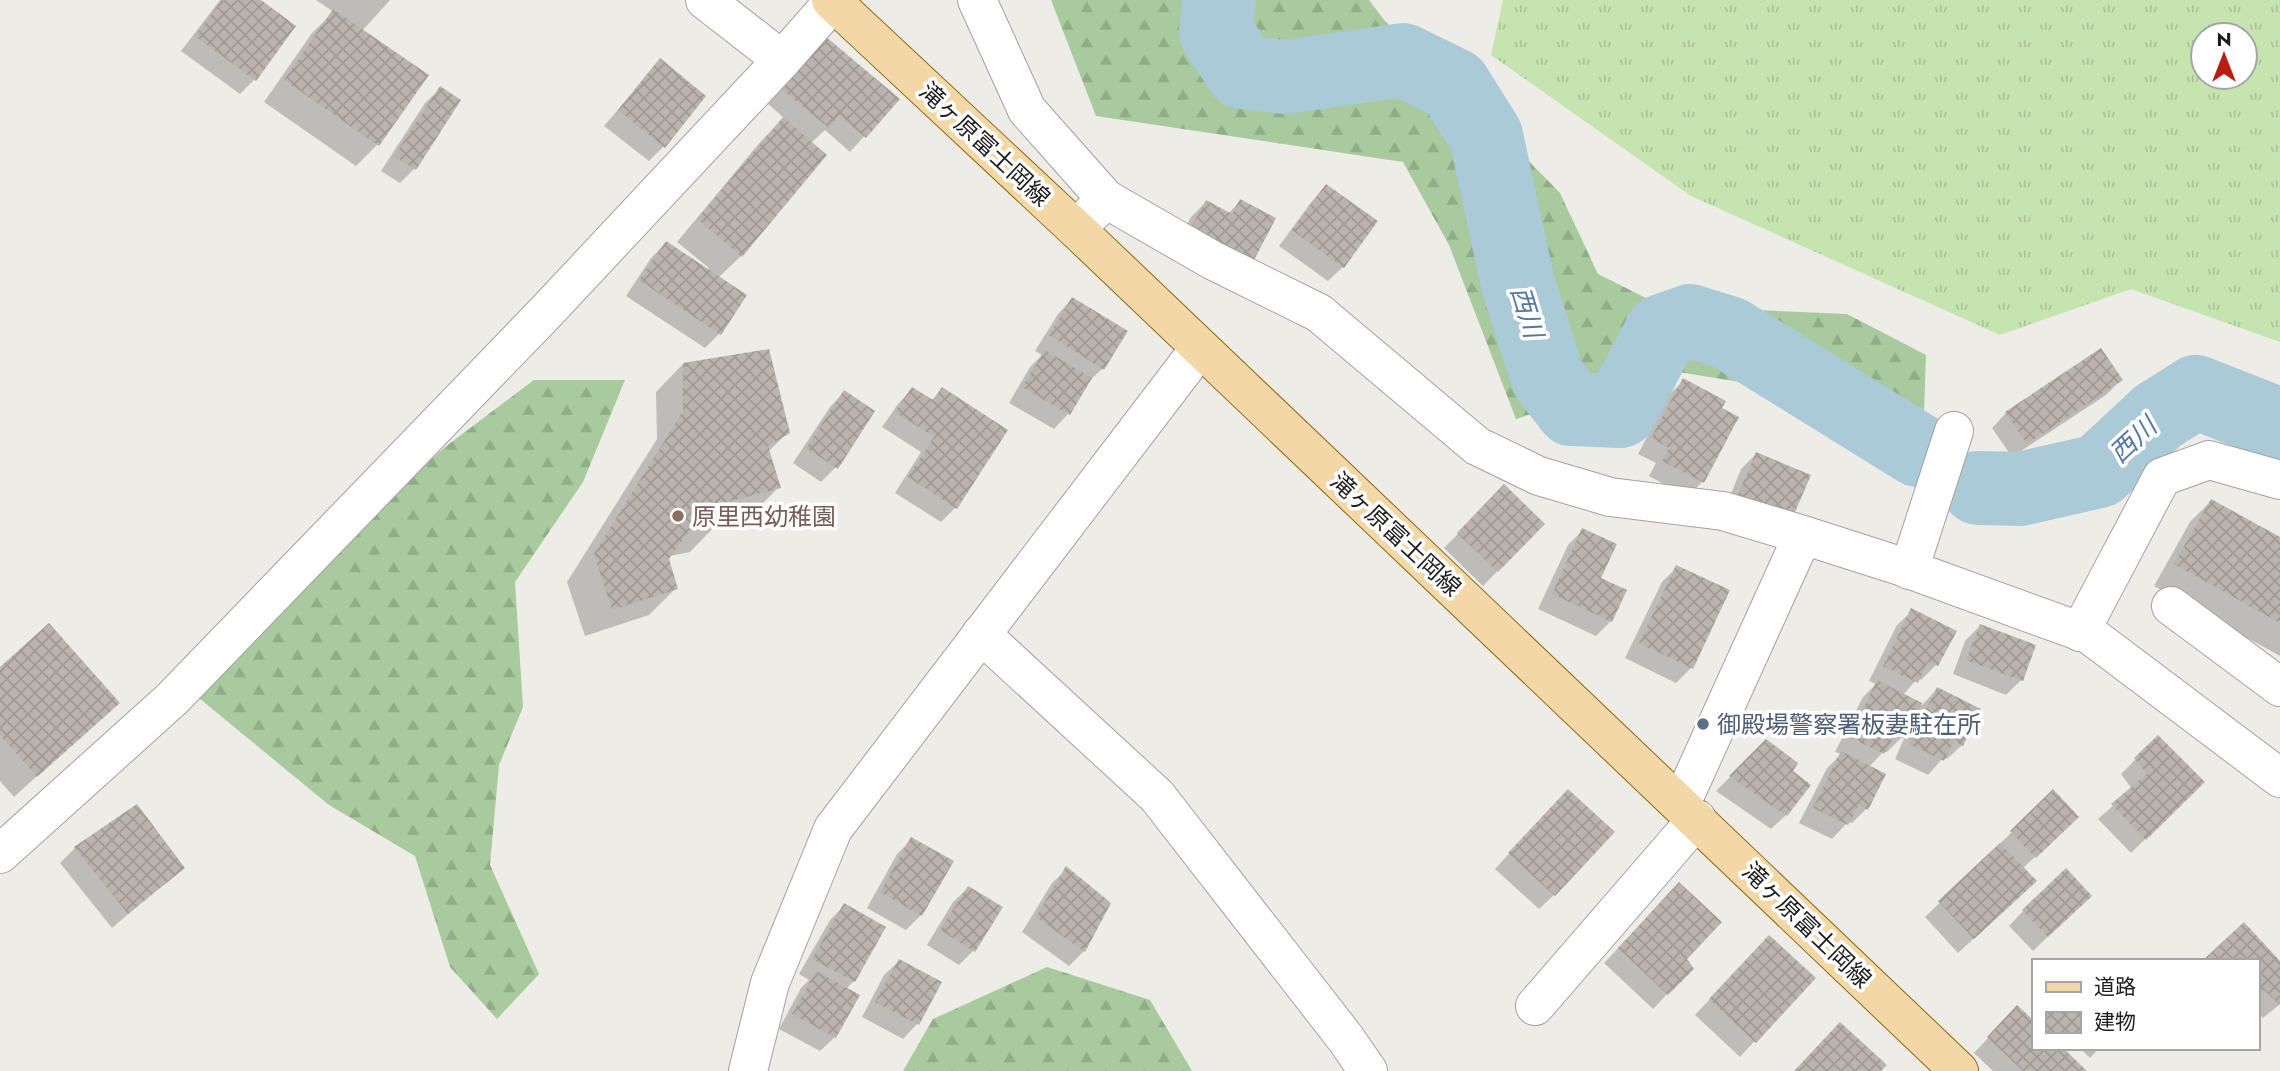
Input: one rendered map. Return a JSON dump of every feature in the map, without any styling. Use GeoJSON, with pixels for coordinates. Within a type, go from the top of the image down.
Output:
{"type":"FeatureCollection","features":[{"type":"Feature","properties":{"kind":"main road","name":"滝ヶ原富士岡線"},"geometry":{"type":"LineString","coordinates":[[832,1],[1076,229],[1959,1071]]}},
{"type":"Feature","properties":{"kind":"street"},"geometry":{"type":"LineString","coordinates":[[705,0],[782,60]]}},
{"type":"Feature","properties":{"kind":"street"},"geometry":{"type":"LineString","coordinates":[[977,0],[1027,110],[1106,199],[1212,260],[1319,313],[1477,446],[1539,476],[1610,496],[1723,511],[1803,535],[1909,569],[2090,635],[2280,778]]}},
{"type":"Feature","properties":{"kind":"street"},"geometry":{"type":"LineString","coordinates":[[0,854],[172,699],[546,312],[782,60],[832,1]]}},
{"type":"Feature","properties":{"kind":"street"},"geometry":{"type":"LineString","coordinates":[[1076,229],[1106,199]]}},
{"type":"Feature","properties":{"kind":"street"},"geometry":{"type":"LineString","coordinates":[[748,1071],[770,983],[832,829],[1200,348]]}},
{"type":"Feature","properties":{"kind":"street"},"geometry":{"type":"LineString","coordinates":[[1909,569],[1954,431]]}},
{"type":"Feature","properties":{"kind":"street"},"geometry":{"type":"LineString","coordinates":[[2080,632],[2162,477],[2209,460],[2280,480]]}},
{"type":"Feature","properties":{"kind":"street"},"geometry":{"type":"LineString","coordinates":[[1535,1006],[1689,812],[1803,535]]}},
{"type":"Feature","properties":{"kind":"street"},"geometry":{"type":"LineString","coordinates":[[2171,606],[2280,687]]}},
{"type":"Feature","properties":{"kind":"street"},"geometry":{"type":"LineString","coordinates":[[981,634],[1157,796],[1368,1071]]}},
{"type":"Feature","properties":{"kind":"green space"},"geometry":{"type":"Polygon","coordinates":[[[1051,0],[1369,0],[1385,21],[1464,95],[1560,193],[1598,274],[1662,306],[1847,314],[1926,355],[1924,412],[1666,370],[1516,419],[1449,245],[1403,162],[1096,116],[1051,0]]]}},
{"type":"Feature","properties":{"kind":"green space"},"geometry":{"type":"Polygon","coordinates":[[[1503,0],[2280,0],[2280,342],[2131,289],[2000,335],[1691,196],[1491,55],[1503,0]]]}},
{"type":"Feature","properties":{"kind":"green space"},"geometry":{"type":"Polygon","coordinates":[[[534,380],[625,380],[583,482],[515,582],[523,707],[499,765],[490,865],[539,974],[497,1019],[450,967],[415,856],[329,805],[182,684],[445,447],[534,380]]]}},
{"type":"Feature","properties":{"kind":"green space"},"geometry":{"type":"Polygon","coordinates":[[[1047,967],[1150,1000],[1192,1071],[903,1071],[933,1019],[1047,967]]]}},
{"type":"Feature","properties":{"kind":"building"},"geometry":{"type":"Polygon","coordinates":[[[222,0],[261,0],[296,26],[256,81],[195,36],[222,0]]]}},
{"type":"Feature","properties":{"kind":"building"},"geometry":{"type":"Polygon","coordinates":[[[333,9],[429,75],[379,146],[284,80],[333,9]]]}},
{"type":"Feature","properties":{"kind":"building"},"geometry":{"type":"Polygon","coordinates":[[[825,36],[900,99],[866,138],[839,115],[829,128],[780,88],[825,36]]]}},
{"type":"Feature","properties":{"kind":"building"},"geometry":{"type":"Polygon","coordinates":[[[660,58],[706,96],[665,148],[618,110],[660,58]]]}},
{"type":"Feature","properties":{"kind":"building"},"geometry":{"type":"Polygon","coordinates":[[[440,86],[461,100],[416,170],[394,156],[440,86]]]}},
{"type":"Feature","properties":{"kind":"building"},"geometry":{"type":"Polygon","coordinates":[[[783,117],[827,155],[742,257],[697,219],[783,117]]]}},
{"type":"Feature","properties":{"kind":"building"},"geometry":{"type":"Polygon","coordinates":[[[1326,184],[1378,221],[1344,268],[1292,230],[1326,184]]]}},
{"type":"Feature","properties":{"kind":"building"},"geometry":{"type":"Polygon","coordinates":[[[1240,199],[1276,218],[1254,260],[1191,227],[1206,200],[1232,214],[1240,199]]]}},
{"type":"Feature","properties":{"kind":"building"},"geometry":{"type":"Polygon","coordinates":[[[666,241],[747,295],[721,335],[639,280],[666,241]]]}},
{"type":"Feature","properties":{"kind":"building"},"geometry":{"type":"Polygon","coordinates":[[[1072,297],[1128,331],[1104,370],[1049,335],[1072,297]]]}},
{"type":"Feature","properties":{"kind":"building"},"geometry":{"type":"Polygon","coordinates":[[[2101,348],[2123,380],[2027,444],[2005,412],[2101,348]]]}},
{"type":"Feature","properties":{"kind":"building"},"geometry":{"type":"Polygon","coordinates":[[[769,349],[790,433],[768,446],[781,488],[716,505],[719,526],[689,531],[669,559],[678,589],[612,610],[594,554],[683,411],[683,363],[769,349]]]}},
{"type":"Feature","properties":{"kind":"building"},"geometry":{"type":"Polygon","coordinates":[[[1045,350],[1092,378],[1070,415],[1022,387],[1045,350]]]}},
{"type":"Feature","properties":{"kind":"building"},"geometry":{"type":"Polygon","coordinates":[[[1683,378],[1726,401],[1722,408],[1739,417],[1704,483],[1662,461],[1669,448],[1651,438],[1683,378]]]}},
{"type":"Feature","properties":{"kind":"building"},"geometry":{"type":"Polygon","coordinates":[[[912,387],[933,400],[942,387],[1008,430],[957,509],[908,477],[934,437],[895,412],[912,387]]]}},
{"type":"Feature","properties":{"kind":"building"},"geometry":{"type":"Polygon","coordinates":[[[844,390],[875,411],[838,469],[806,448],[844,390]]]}},
{"type":"Feature","properties":{"kind":"building"},"geometry":{"type":"Polygon","coordinates":[[[1756,452],[1811,475],[1792,519],[1737,497],[1756,452]]]}},
{"type":"Feature","properties":{"kind":"building"},"geometry":{"type":"Polygon","coordinates":[[[1504,484],[1545,524],[1498,572],[1457,533],[1504,484]]]}},
{"type":"Feature","properties":{"kind":"building"},"geometry":{"type":"Polygon","coordinates":[[[2211,499],[2280,537],[2280,623],[2174,564],[2211,499]]]}},
{"type":"Feature","properties":{"kind":"building"},"geometry":{"type":"Polygon","coordinates":[[[1582,528],[1617,544],[1601,578],[1627,590],[1612,622],[1552,594],[1582,528]]]}},
{"type":"Feature","properties":{"kind":"building"},"geometry":{"type":"Polygon","coordinates":[[[1676,565],[1730,590],[1693,669],[1639,643],[1676,565]]]}},
{"type":"Feature","properties":{"kind":"building"},"geometry":{"type":"Polygon","coordinates":[[[1911,608],[1957,631],[1938,666],[1928,662],[1918,683],[1883,666],[1911,608]]]}},
{"type":"Feature","properties":{"kind":"building"},"geometry":{"type":"Polygon","coordinates":[[[49,623],[120,703],[37,777],[0,735],[0,667],[49,623]]]}},
{"type":"Feature","properties":{"kind":"building"},"geometry":{"type":"Polygon","coordinates":[[[1980,624],[2036,645],[2023,681],[1966,660],[1980,624]]]}},
{"type":"Feature","properties":{"kind":"building"},"geometry":{"type":"Polygon","coordinates":[[[1877,680],[1922,703],[1903,739],[1895,734],[1884,754],[1849,737],[1877,680]]]}},
{"type":"Feature","properties":{"kind":"building"},"geometry":{"type":"Polygon","coordinates":[[[1937,687],[1981,709],[1963,746],[1954,741],[1944,761],[1909,744],[1937,687]]]}},
{"type":"Feature","properties":{"kind":"building"},"geometry":{"type":"Polygon","coordinates":[[[2158,735],[2205,782],[2146,840],[2111,804],[2147,774],[2134,758],[2158,735]]]}},
{"type":"Feature","properties":{"kind":"building"},"geometry":{"type":"Polygon","coordinates":[[[1766,739],[1798,763],[1793,771],[1811,785],[1787,816],[1729,776],[1766,739]]]}},
{"type":"Feature","properties":{"kind":"building"},"geometry":{"type":"Polygon","coordinates":[[[1841,751],[1886,774],[1868,810],[1859,805],[1848,825],[1813,808],[1841,751]]]}},
{"type":"Feature","properties":{"kind":"building"},"geometry":{"type":"Polygon","coordinates":[[[1568,789],[1615,832],[1555,896],[1508,853],[1568,789]]]}},
{"type":"Feature","properties":{"kind":"building"},"geometry":{"type":"Polygon","coordinates":[[[2053,789],[2079,817],[2036,858],[2010,831],[2053,789]]]}},
{"type":"Feature","properties":{"kind":"building"},"geometry":{"type":"Polygon","coordinates":[[[137,804],[185,868],[128,914],[74,847],[137,804]]]}},
{"type":"Feature","properties":{"kind":"building"},"geometry":{"type":"Polygon","coordinates":[[[911,837],[954,861],[922,916],[880,892],[911,837]]]}},
{"type":"Feature","properties":{"kind":"building"},"geometry":{"type":"Polygon","coordinates":[[[2000,843],[2037,881],[1974,939],[1938,901],[2000,843]]]}},
{"type":"Feature","properties":{"kind":"building"},"geometry":{"type":"Polygon","coordinates":[[[1066,866],[1111,903],[1085,952],[1036,917],[1066,866]]]}},
{"type":"Feature","properties":{"kind":"building"},"geometry":{"type":"Polygon","coordinates":[[[2066,868],[2092,896],[2048,937],[2022,910],[2066,868]]]}},
{"type":"Feature","properties":{"kind":"building"},"geometry":{"type":"Polygon","coordinates":[[[1679,882],[1722,922],[1687,959],[1694,969],[1668,995],[1618,948],[1679,882]]]}},
{"type":"Feature","properties":{"kind":"building"},"geometry":{"type":"Polygon","coordinates":[[[968,886],[1003,907],[975,952],[940,930],[968,886]]]}},
{"type":"Feature","properties":{"kind":"building"},"geometry":{"type":"Polygon","coordinates":[[[844,903],[886,927],[855,982],[812,959],[844,903]]]}},
{"type":"Feature","properties":{"kind":"building"},"geometry":{"type":"Polygon","coordinates":[[[2244,922],[2280,961],[2280,1005],[2264,990],[2259,994],[2259,959],[2204,959],[2244,922]]]}},
{"type":"Feature","properties":{"kind":"building"},"geometry":{"type":"Polygon","coordinates":[[[1769,935],[1816,978],[1756,1043],[1709,999],[1769,935]]]}},
{"type":"Feature","properties":{"kind":"building"},"geometry":{"type":"Polygon","coordinates":[[[899,959],[942,982],[919,1025],[875,1002],[899,959]]]}},
{"type":"Feature","properties":{"kind":"building"},"geometry":{"type":"Polygon","coordinates":[[[816,971],[860,995],[836,1038],[792,1014],[816,971]]]}},
{"type":"Feature","properties":{"kind":"building"},"geometry":{"type":"Polygon","coordinates":[[[2017,1005],[2032,1019],[2032,1050],[2065,1050],[2087,1071],[2023,1071],[1987,1037],[2017,1005]]]}},
{"type":"Feature","properties":{"kind":"building"},"geometry":{"type":"Polygon","coordinates":[[[1840,1022],[1887,1065],[1881,1071],[1794,1071],[1840,1022]]]}},
{"type":"Feature","properties":{"kind":"waterway","name":"西川"},"geometry":{"type":"LineString","coordinates":[[1219,0],[1216,32],[1242,72],[1286,77],[1403,60],[1454,85],[1486,136],[1518,284],[1548,378],[1572,409],[1620,411],[1662,331],[1690,321],[1729,333],[1918,450]]}},
{"type":"Feature","properties":{"kind":"waterway","name":"西川"},"geometry":{"type":"LineString","coordinates":[[1978,488],[2020,489],[2099,471],[2158,416],[2196,392],[2280,425]]}},
{"type":"Feature","properties":{"kind":"place","name":"原里西幼稚園"},"geometry":{"type":"Point","coordinates":[678,516]}},
{"type":"Feature","properties":{"kind":"place","name":"御殿場警察署板妻駐在所"},"geometry":{"type":"Point","coordinates":[1703,724]}}]}
